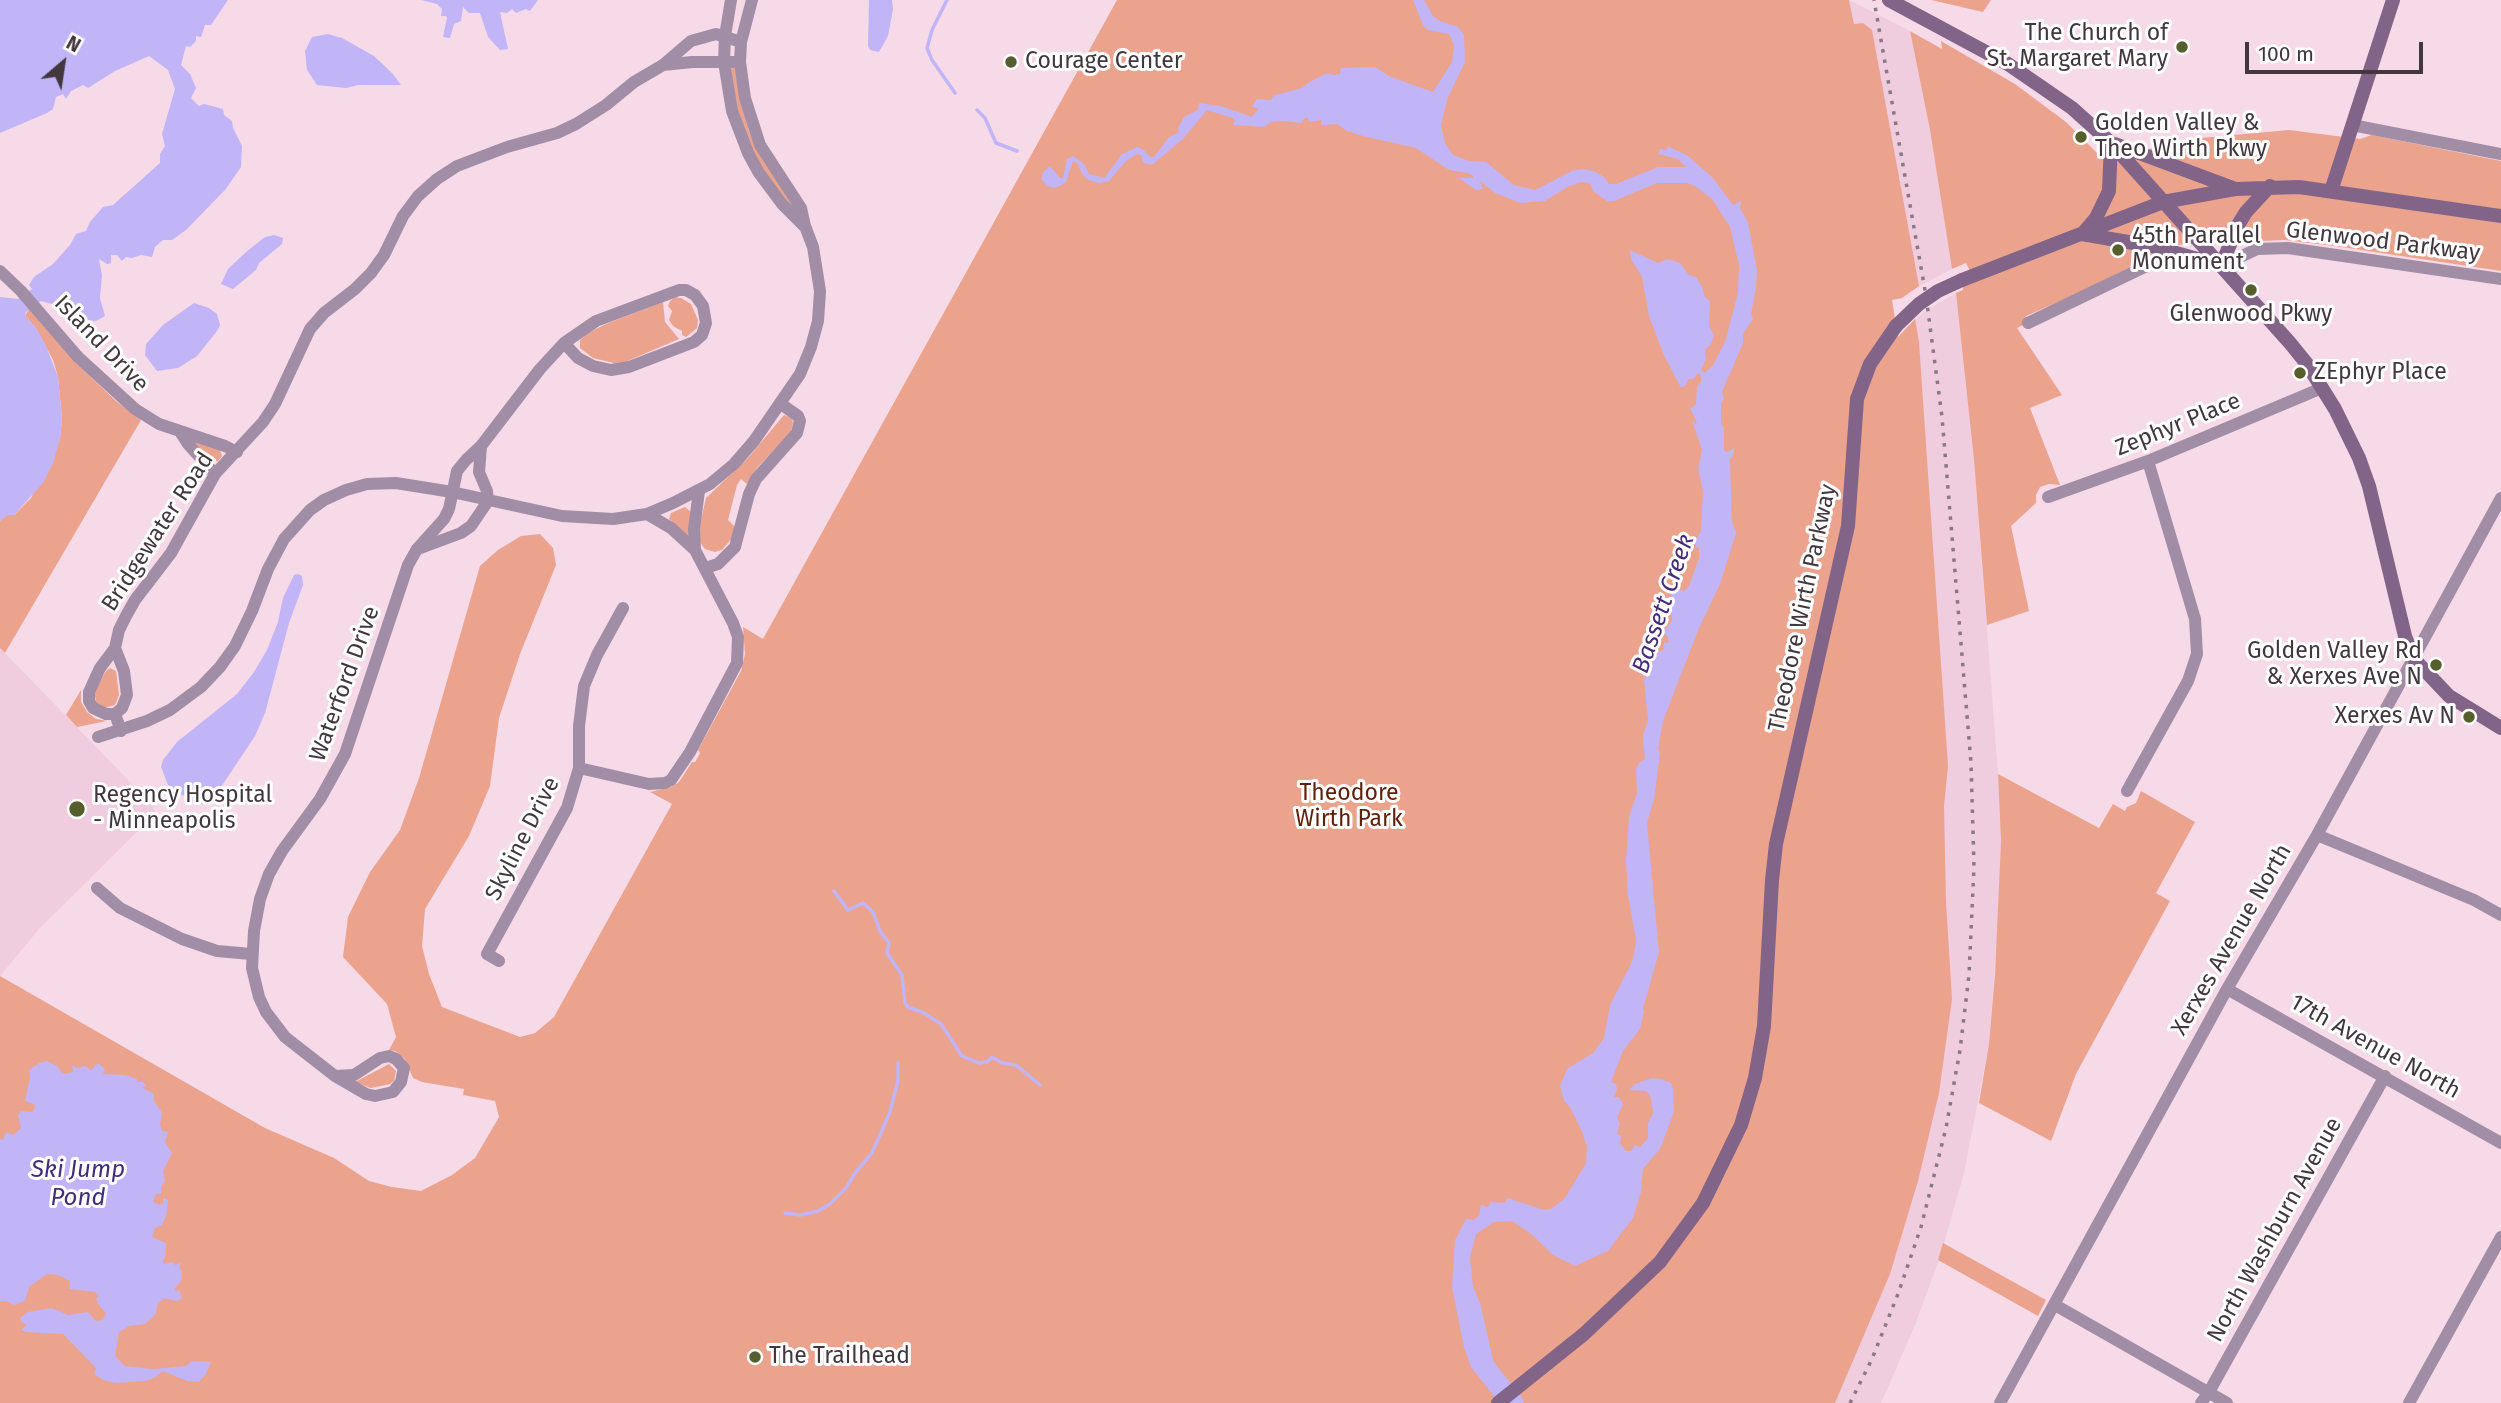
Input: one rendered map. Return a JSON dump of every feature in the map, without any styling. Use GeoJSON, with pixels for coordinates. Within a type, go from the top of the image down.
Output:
{"type":"FeatureCollection","features":[{"type":"Feature","properties":{"kind":"street"},"geometry":{"type":"LineString","coordinates":[[731,0],[724,62],[732,111],[748,153],[776,197],[804,226]]}},
{"type":"Feature","properties":{"kind":"street"},"geometry":{"type":"LineString","coordinates":[[98,737],[147,722],[181,703],[220,667],[245,628],[279,547],[292,528],[310,510],[335,495],[367,485],[396,483],[588,519],[647,514],[699,491],[734,464],[754,441],[800,374],[818,321],[820,291],[813,247],[804,226],[801,208],[760,145],[748,110],[740,62],[741,42],[752,0]]}},
{"type":"Feature","properties":{"kind":"street"},"geometry":{"type":"LineString","coordinates":[[1889,0],[2042,86],[2072,108],[2110,143],[2290,343],[2322,388],[2346,430],[2369,486],[2405,636],[2414,659],[2449,696],[2501,728]]}},
{"type":"Feature","properties":{"kind":"street"},"geometry":{"type":"LineString","coordinates":[[2331,191],[2393,0]]}},
{"type":"Feature","properties":{"kind":"street","name":"Bridgewater Road"},"geometry":{"type":"LineString","coordinates":[[115,648],[124,671],[127,695],[115,714],[106,714],[93,708],[89,701],[89,692],[100,668],[115,648],[119,630],[135,600],[171,553],[215,474],[263,422],[275,404],[310,329],[324,313],[371,273],[384,255],[403,216],[418,196],[457,166],[507,146],[557,134],[576,124],[606,105],[634,82],[663,65],[691,41],[716,34],[741,42]]}},
{"type":"Feature","properties":{"kind":"street","name":"Bridgewater Road"},"geometry":{"type":"LineString","coordinates":[[663,65],[740,62]]}},
{"type":"Feature","properties":{"kind":"street"},"geometry":{"type":"LineString","coordinates":[[2352,125],[2501,154]]}},
{"type":"Feature","properties":{"kind":"street"},"geometry":{"type":"LineString","coordinates":[[2110,143],[2235,189]]}},
{"type":"Feature","properties":{"kind":"street"},"geometry":{"type":"LineString","coordinates":[[2081,234],[2096,218],[2109,191],[2110,143]]}},
{"type":"Feature","properties":{"kind":"street"},"geometry":{"type":"LineString","coordinates":[[2221,266],[2238,225],[2270,186]]}},
{"type":"Feature","properties":{"kind":"street","name":"Theodore Wirth Parkway"},"geometry":{"type":"LineString","coordinates":[[1498,1403],[1584,1334],[1660,1262],[1703,1203],[1729,1152],[1748,1105],[1764,1026],[1776,844],[1848,526],[1857,399],[1870,364],[1896,326],[1919,304],[1938,291],[2163,202],[2235,189],[2299,187],[2501,216]]}},
{"type":"Feature","properties":{"kind":"street"},"geometry":{"type":"LineString","coordinates":[[2081,234],[2169,250],[2221,266]]}},
{"type":"Feature","properties":{"kind":"street","name":"Glenwood Parkway"},"geometry":{"type":"LineString","coordinates":[[2221,266],[2257,249],[2288,248],[2501,279]]}},
{"type":"Feature","properties":{"kind":"street"},"geometry":{"type":"LineString","coordinates":[[2028,323],[2159,260],[2169,250]]}},
{"type":"Feature","properties":{"kind":"street","name":"Island Drive"},"geometry":{"type":"LineString","coordinates":[[0,271],[21,291],[78,357],[135,410],[159,424],[237,452]]}},
{"type":"Feature","properties":{"kind":"street","name":"Waterford Drive"},"geometry":{"type":"LineString","coordinates":[[335,1076],[355,1075],[380,1058],[389,1056],[404,1068],[398,1087],[393,1092],[375,1096],[357,1091],[335,1076],[303,1053],[275,1026],[259,997],[251,954],[256,915],[269,874],[340,766],[408,565],[417,549],[444,519],[449,509],[457,471],[481,446],[540,369],[564,343],[596,321],[679,290],[695,295],[703,306],[706,323],[702,335],[694,342],[629,367],[611,370],[593,366],[578,358],[564,343]]}},
{"type":"Feature","properties":{"kind":"street","name":"Zephyr Place"},"geometry":{"type":"LineString","coordinates":[[2048,497],[2148,461],[2322,388]]}},
{"type":"Feature","properties":{"kind":"street"},"geometry":{"type":"LineString","coordinates":[[705,568],[718,564],[735,547],[749,494],[756,479],[797,433],[798,416],[781,404]]}},
{"type":"Feature","properties":{"kind":"street","name":"Island Drive"},"geometry":{"type":"LineString","coordinates":[[181,433],[215,474]]}},
{"type":"Feature","properties":{"kind":"street"},"geometry":{"type":"LineString","coordinates":[[417,549],[461,533],[471,526],[488,501],[479,472],[481,446]]}},
{"type":"Feature","properties":{"kind":"street"},"geometry":{"type":"LineString","coordinates":[[2127,791],[2188,681],[2197,654],[2195,619],[2148,461]]}},
{"type":"Feature","properties":{"kind":"street"},"geometry":{"type":"LineString","coordinates":[[695,550],[694,528],[699,491]]}},
{"type":"Feature","properties":{"kind":"street","name":"Xerxes Avenue North"},"geometry":{"type":"LineString","coordinates":[[2000,1403],[2227,989],[2317,835],[2501,498]]}},
{"type":"Feature","properties":{"kind":"street"},"geometry":{"type":"LineString","coordinates":[[579,768],[649,784],[666,783],[677,774],[737,663],[738,637],[733,623],[695,550],[671,528],[647,514]]}},
{"type":"Feature","properties":{"kind":"street","name":"Skyline Drive"},"geometry":{"type":"LineString","coordinates":[[499,961],[487,954],[567,808],[579,768],[579,726],[584,686],[597,655],[623,608]]}},
{"type":"Feature","properties":{"kind":"street"},"geometry":{"type":"LineString","coordinates":[[115,714],[121,731]]}},
{"type":"Feature","properties":{"kind":"street"},"geometry":{"type":"LineString","coordinates":[[2317,835],[2474,900],[2501,915]]}},
{"type":"Feature","properties":{"kind":"street"},"geometry":{"type":"LineString","coordinates":[[97,888],[120,908],[181,939],[218,951],[251,954]]}},
{"type":"Feature","properties":{"kind":"street","name":"17th Avenue North"},"geometry":{"type":"LineString","coordinates":[[2227,989],[2501,1143]]}},
{"type":"Feature","properties":{"kind":"street","name":"North Washburn Avenue"},"geometry":{"type":"LineString","coordinates":[[2205,1398],[2385,1076]]}},
{"type":"Feature","properties":{"kind":"street"},"geometry":{"type":"LineString","coordinates":[[2409,1403],[2501,1237]]}},
{"type":"Feature","properties":{"kind":"street"},"geometry":{"type":"LineString","coordinates":[[2055,1305],[2205,1398],[2227,1403]]}},
{"type":"Feature","properties":{"kind":"shaded area"},"geometry":{"type":"Polygon","coordinates":[[[1849,0],[1910,31],[1930,130],[1952,269],[1912,290],[1849,0]]]}},
{"type":"Feature","properties":{"kind":"shaded area"},"geometry":{"type":"Polygon","coordinates":[[[1956,293],[1974,460],[2001,842],[2000,897],[1989,1044],[1964,1173],[1940,1257],[1915,1325],[1882,1401],[1820,1403],[1905,329],[1924,312],[1956,293]]]}},
{"type":"Feature","properties":{"kind":"shaded area","name":"Regency Hospital - Minneapolis"},"geometry":{"type":"Polygon","coordinates":[[[0,648],[152,805],[156,813],[39,929],[0,976],[0,648]]]}},
{"type":"Feature","properties":{"kind":"green space","name":"Theodore Wirth Park"},"geometry":{"type":"Polygon","coordinates":[[[1117,0],[1849,0],[1854,24],[1863,23],[1872,30],[1919,286],[1902,298],[1892,300],[1898,337],[1915,319],[1919,342],[1948,766],[1944,806],[1952,999],[1939,1093],[1918,1181],[1890,1274],[1835,1403],[0,1403],[0,976],[265,1128],[334,1158],[369,1181],[421,1191],[452,1175],[475,1158],[499,1117],[495,1101],[463,1095],[464,1089],[413,1078],[405,1059],[389,1050],[396,1037],[387,1004],[343,957],[348,917],[370,872],[400,830],[419,778],[480,566],[498,550],[521,536],[540,534],[553,548],[556,565],[520,654],[499,718],[490,786],[469,836],[425,909],[422,946],[442,1007],[520,1037],[535,1033],[554,1017],[672,804],[650,792],[671,787],[679,782],[692,762],[695,762],[700,753],[698,750],[741,671],[745,654],[743,627],[763,639],[1117,0]]]}},
{"type":"Feature","properties":{"kind":"green space"},"geometry":{"type":"Polygon","coordinates":[[[1931,0],[1991,0],[1983,12],[1931,0]]]}},
{"type":"Feature","properties":{"kind":"green space"},"geometry":{"type":"Polygon","coordinates":[[[1910,31],[1942,49],[1941,41],[2015,84],[2066,122],[2103,159],[2201,138],[2289,130],[2360,139],[2372,135],[2501,161],[2501,271],[2284,240],[2173,245],[2081,292],[2026,316],[2028,323],[2017,328],[2062,395],[2030,408],[2060,485],[2040,487],[2036,503],[2011,526],[2029,611],[1987,625],[1974,460],[1956,293],[1963,290],[1961,274],[1970,271],[1966,263],[1952,269],[1930,130],[1910,31]]]}},
{"type":"Feature","properties":{"kind":"green space"},"geometry":{"type":"Polygon","coordinates":[[[737,68],[749,131],[792,207],[759,167],[735,105],[731,69],[737,68]]]}},
{"type":"Feature","properties":{"kind":"green space"},"geometry":{"type":"Polygon","coordinates":[[[675,297],[691,304],[698,320],[697,328],[686,337],[669,320],[672,311],[668,306],[675,297]]]}},
{"type":"Feature","properties":{"kind":"green space"},"geometry":{"type":"Polygon","coordinates":[[[663,302],[665,322],[679,339],[625,362],[614,363],[593,358],[580,348],[580,340],[590,332],[663,302]]]}},
{"type":"Feature","properties":{"kind":"green space"},"geometry":{"type":"Polygon","coordinates":[[[29,309],[76,363],[116,401],[141,420],[5,653],[0,648],[0,521],[8,514],[14,515],[31,498],[60,439],[62,418],[58,377],[53,360],[36,328],[25,316],[29,309]]]}},
{"type":"Feature","properties":{"kind":"green space"},"geometry":{"type":"Polygon","coordinates":[[[784,415],[792,418],[791,432],[757,468],[747,484],[741,479],[737,485],[728,520],[735,527],[733,537],[722,550],[715,552],[705,549],[699,541],[699,528],[706,498],[748,458],[784,415]]]}},
{"type":"Feature","properties":{"kind":"green space"},"geometry":{"type":"Polygon","coordinates":[[[193,441],[220,450],[222,456],[218,461],[211,461],[193,441]]]}},
{"type":"Feature","properties":{"kind":"green space"},"geometry":{"type":"Polygon","coordinates":[[[685,507],[691,512],[688,538],[669,519],[671,513],[685,507]]]}},
{"type":"Feature","properties":{"kind":"green space"},"geometry":{"type":"Polygon","coordinates":[[[110,668],[116,671],[119,695],[115,705],[104,708],[97,704],[94,693],[110,668]]]}},
{"type":"Feature","properties":{"kind":"green space"},"geometry":{"type":"Polygon","coordinates":[[[81,690],[81,702],[87,712],[96,719],[107,721],[77,727],[66,715],[81,690]]]}},
{"type":"Feature","properties":{"kind":"green space"},"geometry":{"type":"Polygon","coordinates":[[[1998,774],[2099,828],[2113,804],[2125,811],[2136,803],[2141,791],[2195,822],[2156,893],[2170,901],[2076,1074],[2051,1141],[1979,1103],[1989,1044],[1995,974],[2001,842],[1998,774]]]}},
{"type":"Feature","properties":{"kind":"green space"},"geometry":{"type":"Polygon","coordinates":[[[389,1064],[396,1071],[394,1081],[390,1084],[371,1088],[355,1082],[389,1064]]]}},
{"type":"Feature","properties":{"kind":"green space"},"geometry":{"type":"Polygon","coordinates":[[[1943,1243],[2046,1300],[2038,1316],[1938,1260],[1943,1243]]]}},
{"type":"Feature","properties":{"kind":"water"},"geometry":{"type":"Polygon","coordinates":[[[0,0],[228,0],[211,25],[205,25],[201,37],[196,36],[196,41],[190,47],[186,46],[181,65],[190,74],[196,88],[191,98],[199,106],[204,104],[223,109],[224,115],[232,121],[242,146],[241,167],[225,190],[186,230],[172,240],[163,240],[155,247],[152,257],[126,257],[122,261],[117,255],[111,255],[111,263],[107,264],[99,259],[102,275],[100,298],[105,316],[96,321],[73,319],[52,304],[41,301],[26,312],[25,316],[36,328],[46,346],[58,377],[62,418],[60,439],[53,463],[43,483],[14,515],[8,515],[0,521],[0,297],[17,299],[32,289],[29,285],[34,277],[53,264],[76,234],[86,231],[103,207],[113,205],[160,163],[160,154],[165,146],[162,134],[175,89],[168,70],[149,56],[115,71],[88,88],[83,85],[71,91],[66,99],[63,94],[56,97],[53,109],[47,113],[0,133],[0,0]]]}},
{"type":"Feature","properties":{"kind":"water"},"geometry":{"type":"Polygon","coordinates":[[[421,0],[538,0],[530,11],[526,9],[516,13],[512,9],[507,13],[500,12],[508,49],[500,50],[488,37],[480,13],[469,13],[463,7],[461,21],[454,24],[450,38],[443,37],[447,18],[441,16],[442,9],[437,4],[421,0]]]}},
{"type":"Feature","properties":{"kind":"water"},"geometry":{"type":"Polygon","coordinates":[[[869,0],[892,0],[888,36],[879,52],[870,50],[868,46],[869,0]]]}},
{"type":"Feature","properties":{"kind":"water"},"geometry":{"type":"Polygon","coordinates":[[[1413,0],[1424,0],[1433,16],[1458,27],[1464,35],[1465,62],[1448,97],[1441,125],[1445,143],[1453,155],[1469,161],[1486,162],[1514,185],[1535,190],[1572,171],[1582,169],[1594,171],[1609,184],[1616,184],[1658,167],[1686,167],[1678,159],[1658,154],[1660,149],[1666,150],[1668,146],[1688,156],[1712,177],[1733,205],[1741,201],[1740,208],[1748,223],[1757,270],[1751,314],[1753,319],[1743,334],[1743,343],[1722,392],[1724,398],[1721,404],[1724,450],[1727,452],[1734,448],[1730,459],[1732,522],[1736,533],[1720,584],[1699,628],[1663,721],[1654,799],[1647,823],[1659,952],[1640,1029],[1623,1051],[1611,1082],[1616,1084],[1617,1089],[1614,1097],[1619,1097],[1623,1104],[1617,1118],[1620,1123],[1617,1134],[1621,1136],[1620,1143],[1626,1151],[1631,1151],[1635,1145],[1640,1147],[1648,1138],[1648,1123],[1653,1113],[1651,1097],[1646,1091],[1629,1090],[1635,1084],[1652,1078],[1671,1083],[1674,1112],[1660,1149],[1643,1169],[1641,1192],[1633,1218],[1608,1251],[1575,1266],[1553,1255],[1531,1234],[1512,1221],[1494,1222],[1476,1234],[1470,1258],[1473,1286],[1481,1306],[1493,1360],[1500,1374],[1506,1379],[1490,1391],[1471,1367],[1464,1347],[1452,1287],[1455,1240],[1466,1219],[1474,1220],[1479,1215],[1481,1205],[1488,1207],[1491,1202],[1505,1203],[1507,1198],[1544,1210],[1551,1209],[1565,1198],[1586,1163],[1587,1147],[1583,1134],[1570,1107],[1564,1101],[1560,1086],[1567,1069],[1593,1053],[1604,1038],[1610,1005],[1634,954],[1636,941],[1628,895],[1626,862],[1629,817],[1637,793],[1636,770],[1639,763],[1645,759],[1643,736],[1648,720],[1644,680],[1658,652],[1663,650],[1664,642],[1669,643],[1667,636],[1662,633],[1672,621],[1672,612],[1668,607],[1672,591],[1684,591],[1689,586],[1699,558],[1699,548],[1696,547],[1695,541],[1701,531],[1703,491],[1698,469],[1702,450],[1692,421],[1697,425],[1695,418],[1690,409],[1696,404],[1701,376],[1698,373],[1693,379],[1688,379],[1686,385],[1681,388],[1663,353],[1649,316],[1642,277],[1631,259],[1630,250],[1658,263],[1668,259],[1680,263],[1689,275],[1696,277],[1705,297],[1710,301],[1709,326],[1714,335],[1705,350],[1706,359],[1701,370],[1705,373],[1713,365],[1725,342],[1738,293],[1739,265],[1730,227],[1712,199],[1687,183],[1657,183],[1614,201],[1607,201],[1593,191],[1591,184],[1582,182],[1569,186],[1545,201],[1521,203],[1495,193],[1480,181],[1483,189],[1476,190],[1459,178],[1473,176],[1449,170],[1416,148],[1363,136],[1347,131],[1337,124],[1321,125],[1321,120],[1309,122],[1308,118],[1305,118],[1301,123],[1271,122],[1264,127],[1233,125],[1233,118],[1207,110],[1183,139],[1152,165],[1143,163],[1141,155],[1137,154],[1126,161],[1109,181],[1099,183],[1088,180],[1073,161],[1066,182],[1060,186],[1047,186],[1041,179],[1043,172],[1050,166],[1063,178],[1067,159],[1073,156],[1084,164],[1089,174],[1104,178],[1122,154],[1137,147],[1154,157],[1169,137],[1179,132],[1178,128],[1184,117],[1198,110],[1199,103],[1221,106],[1252,117],[1258,109],[1252,106],[1257,99],[1270,100],[1275,95],[1302,88],[1327,73],[1340,74],[1341,68],[1375,67],[1391,77],[1433,92],[1452,62],[1454,45],[1449,34],[1428,30],[1423,25],[1413,0]]]}},
{"type":"Feature","properties":{"kind":"water"},"geometry":{"type":"Polygon","coordinates":[[[328,34],[342,38],[374,56],[401,85],[358,85],[346,88],[317,85],[307,70],[305,51],[312,37],[328,34]]]}},
{"type":"Feature","properties":{"kind":"water"},"geometry":{"type":"Polygon","coordinates":[[[274,235],[283,238],[282,244],[259,263],[256,270],[233,289],[221,284],[228,269],[246,252],[265,237],[274,235]]]}},
{"type":"Feature","properties":{"kind":"water"},"geometry":{"type":"Polygon","coordinates":[[[194,303],[217,314],[220,325],[217,331],[197,356],[178,368],[157,371],[145,355],[146,344],[163,325],[194,303]]]}},
{"type":"Feature","properties":{"kind":"water"},"geometry":{"type":"Polygon","coordinates":[[[294,575],[302,576],[303,585],[289,623],[265,713],[255,736],[213,799],[204,804],[194,803],[168,785],[161,767],[163,760],[177,742],[237,694],[254,672],[267,650],[278,622],[283,598],[294,575]]]}},
{"type":"Feature","properties":{"kind":"water","name":"Ski Jump Pond"},"geometry":{"type":"Polygon","coordinates":[[[47,1061],[57,1066],[63,1074],[73,1072],[72,1065],[77,1068],[85,1066],[91,1070],[98,1063],[105,1069],[103,1074],[126,1075],[137,1079],[137,1082],[143,1082],[146,1086],[142,1087],[154,1094],[154,1101],[162,1113],[162,1131],[168,1132],[165,1142],[172,1153],[163,1171],[165,1182],[161,1186],[161,1194],[156,1194],[153,1202],[160,1205],[163,1198],[168,1200],[166,1216],[162,1225],[155,1228],[152,1237],[166,1243],[164,1264],[172,1262],[175,1265],[181,1262],[179,1268],[182,1271],[182,1279],[174,1290],[177,1292],[179,1289],[182,1299],[176,1301],[164,1298],[157,1305],[156,1314],[145,1324],[129,1326],[119,1332],[115,1356],[125,1366],[153,1369],[186,1366],[192,1361],[211,1362],[199,1382],[187,1381],[163,1371],[145,1381],[116,1383],[103,1380],[94,1374],[96,1368],[63,1334],[21,1330],[27,1324],[22,1323],[20,1318],[28,1312],[52,1308],[68,1315],[88,1312],[96,1321],[103,1320],[106,1313],[98,1304],[96,1298],[99,1296],[95,1292],[69,1289],[70,1281],[58,1275],[47,1274],[29,1287],[25,1301],[14,1305],[6,1301],[0,1302],[0,1139],[3,1140],[6,1132],[13,1135],[21,1128],[18,1115],[21,1111],[33,1112],[35,1105],[25,1101],[29,1070],[47,1061]]]}},
{"type":"Feature","properties":{"kind":"waterway"},"geometry":{"type":"LineString","coordinates":[[947,0],[932,30],[927,48],[955,93]]}},
{"type":"Feature","properties":{"kind":"waterway"},"geometry":{"type":"LineString","coordinates":[[977,110],[985,118],[996,143],[1017,151]]}},
{"type":"Feature","properties":{"kind":"waterway"},"geometry":{"type":"LineString","coordinates":[[834,891],[848,910],[863,903],[873,912],[880,931],[889,943],[887,953],[902,975],[905,1003],[908,1007],[941,1024],[962,1056],[979,1063],[987,1062],[992,1057],[1002,1063],[1016,1065],[1040,1085]]}},
{"type":"Feature","properties":{"kind":"waterway"},"geometry":{"type":"LineString","coordinates":[[785,1213],[800,1215],[818,1211],[830,1204],[846,1188],[872,1153],[890,1112],[898,1080],[898,1063]]}},
{"type":"Feature","properties":{"kind":"waterway","name":"Bassett Creek"},"geometry":{"type":"LineString","coordinates":[[1482,1364],[1513,1403]]}},
{"type":"Feature","properties":{"kind":"railway"},"geometry":{"type":"LineString","coordinates":[[1850,1403],[1872,1359],[1898,1294],[1921,1227],[1946,1128],[1960,1050],[1969,975],[1974,867],[1971,763],[1942,417],[1926,296],[1874,0]]}},
{"type":"Feature","properties":{"kind":"place","name":"The Church of St. Margaret Mary"},"geometry":{"type":"Point","coordinates":[2182,47]}},
{"type":"Feature","properties":{"kind":"place","name":"Courage Center"},"geometry":{"type":"Point","coordinates":[1011,62]}},
{"type":"Feature","properties":{"kind":"place","name":"Golden Valley & Theo Wirth Pkwy"},"geometry":{"type":"Point","coordinates":[2081,137]}},
{"type":"Feature","properties":{"kind":"place","name":"45th Parallel Monument"},"geometry":{"type":"Point","coordinates":[2118,250]}},
{"type":"Feature","properties":{"kind":"place","name":"Glenwood Pkwy"},"geometry":{"type":"Point","coordinates":[2251,290]}},
{"type":"Feature","properties":{"kind":"place","name":"ZEphyr Place"},"geometry":{"type":"Point","coordinates":[2300,373]}},
{"type":"Feature","properties":{"kind":"place","name":"Golden Valley Rd & Xerxes Ave N"},"geometry":{"type":"Point","coordinates":[2436,665]}},
{"type":"Feature","properties":{"kind":"place","name":"Xerxes Av N"},"geometry":{"type":"Point","coordinates":[2469,717]}},
{"type":"Feature","properties":{"kind":"place","name":"Regency Hospital - Minneapolis"},"geometry":{"type":"Point","coordinates":[77,809]}},
{"type":"Feature","properties":{"kind":"place","name":"The Trailhead"},"geometry":{"type":"Point","coordinates":[755,1357]}}]}
